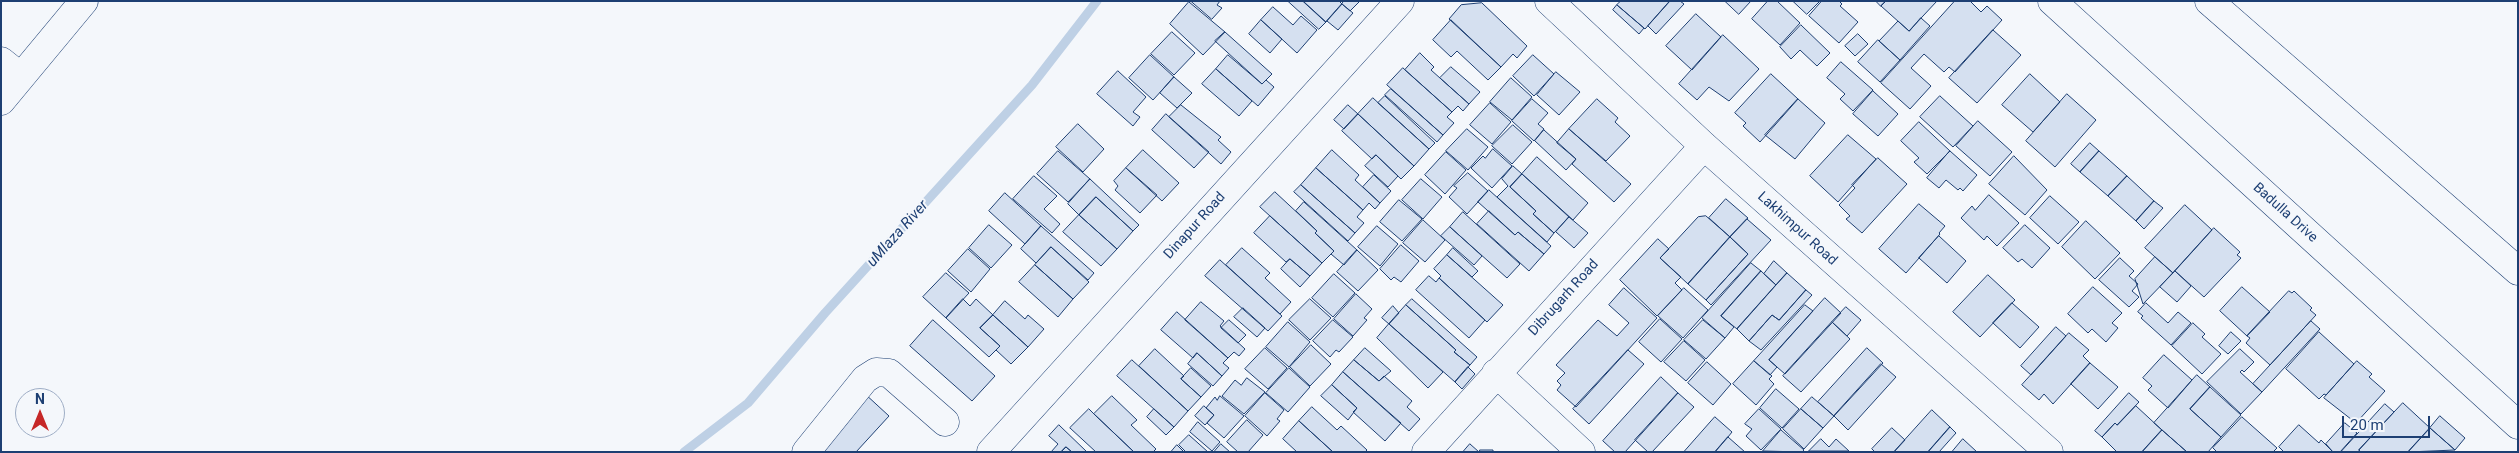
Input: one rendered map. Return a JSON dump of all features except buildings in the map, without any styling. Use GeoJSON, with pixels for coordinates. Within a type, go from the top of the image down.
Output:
{"type":"FeatureCollection","features":[{"type":"Feature","properties":{"kind":"street"},"geometry":{"type":"LineString","coordinates":[[1,101],[11,69],[84,1]]}},
{"type":"Feature","properties":{"kind":"street","name":"Dinapur Road"},"geometry":{"type":"LineString","coordinates":[[991,452],[1400,1]]}},
{"type":"Feature","properties":{"kind":"street","name":"Lakhimpur Road"},"geometry":{"type":"LineString","coordinates":[[1549,1],[1704,146],[2049,452]]}},
{"type":"Feature","properties":{"kind":"street","name":"Badulla Drive"},"geometry":{"type":"LineString","coordinates":[[2052,1],[2518,425]]}},
{"type":"Feature","properties":{"kind":"street"},"geometry":{"type":"LineString","coordinates":[[2209,1],[2515,263]]}},
{"type":"Feature","properties":{"kind":"street","name":"Dibrugarh Road"},"geometry":{"type":"LineString","coordinates":[[1426,452],[1704,146]]}},
{"type":"Feature","properties":{"kind":"street"},"geometry":{"type":"LineString","coordinates":[[806,452],[865,378],[876,372],[889,373],[945,422]]}},
{"type":"Feature","properties":{"kind":"street"},"geometry":{"type":"LineString","coordinates":[[1496,373],[1581,452]]}},
{"type":"Feature","properties":{"kind":"waterway","name":"uMlaza River"},"geometry":{"type":"LineString","coordinates":[[684,452],[748,403],[825,313],[1032,85],[1097,1]]}}]}
